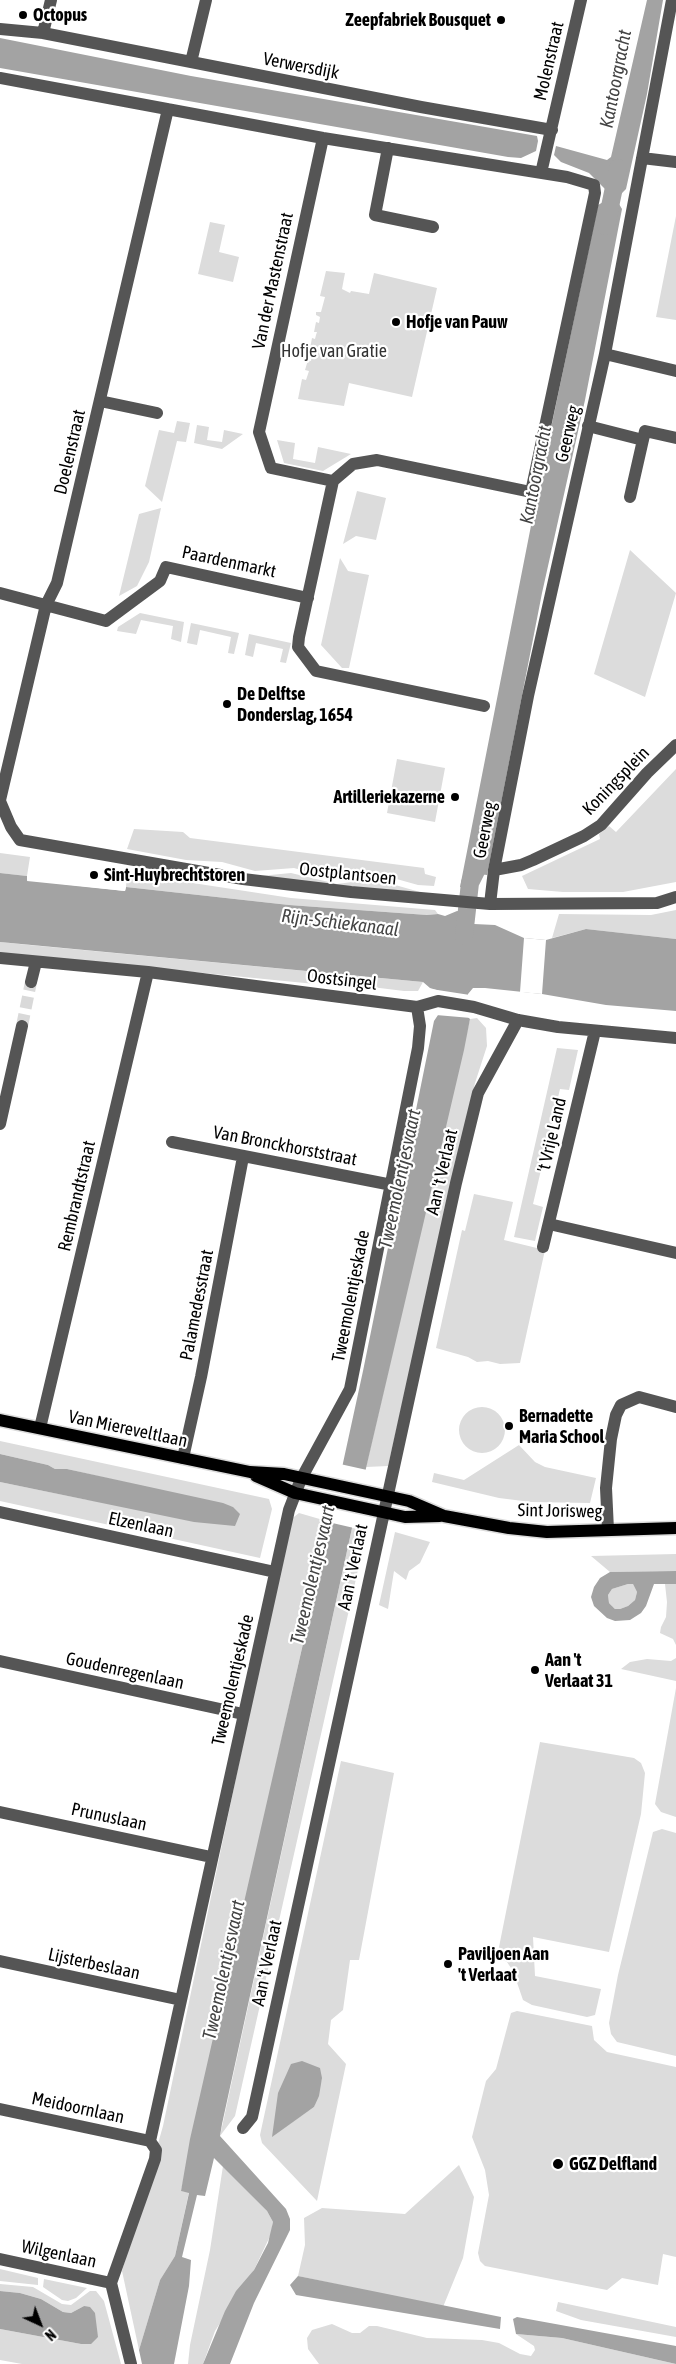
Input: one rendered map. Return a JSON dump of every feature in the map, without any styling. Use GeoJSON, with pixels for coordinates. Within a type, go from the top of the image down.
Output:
{"type":"FeatureCollection","features":[{"type":"Feature","properties":{"kind":"main road","name":"Van Miereveltlaan"},"geometry":{"type":"LineString","coordinates":[[0,1420],[250,1472],[284,1474],[370,1494]]}},
{"type":"Feature","properties":{"kind":"main road","name":"Van Miereveltlaan"},"geometry":{"type":"LineString","coordinates":[[250,1472],[295,1493],[367,1508]]}},
{"type":"Feature","properties":{"kind":"main road","name":"Sint Jorisweg"},"geometry":{"type":"LineString","coordinates":[[370,1494],[409,1501],[444,1516]]}},
{"type":"Feature","properties":{"kind":"main road","name":"Sint Jorisweg"},"geometry":{"type":"LineString","coordinates":[[367,1508],[406,1517],[444,1516],[509,1528],[547,1532],[676,1528]]}},
{"type":"Feature","properties":{"kind":"street"},"geometry":{"type":"LineString","coordinates":[[43,34],[51,0]]}},
{"type":"Feature","properties":{"kind":"street"},"geometry":{"type":"LineString","coordinates":[[191,62],[206,0]]}},
{"type":"Feature","properties":{"kind":"street","name":"Molenstraat"},"geometry":{"type":"LineString","coordinates":[[550,135],[581,0]]}},
{"type":"Feature","properties":{"kind":"street","name":"Geerweg"},"geometry":{"type":"LineString","coordinates":[[490,904],[494,870],[528,696],[605,354],[672,0]]}},
{"type":"Feature","properties":{"kind":"street","name":"Verwersdijk"},"geometry":{"type":"LineString","coordinates":[[0,28],[43,34],[191,62],[550,135]]}},
{"type":"Feature","properties":{"kind":"street"},"geometry":{"type":"LineString","coordinates":[[0,78],[323,138],[541,173],[594,185],[595,193],[531,492],[377,460],[353,464],[333,481],[308,598],[298,647],[316,671],[484,706]]}},
{"type":"Feature","properties":{"kind":"street","name":"Doelenstraat"},"geometry":{"type":"LineString","coordinates":[[20,840],[11,827],[0,800],[46,605],[57,583],[168,109]]}},
{"type":"Feature","properties":{"kind":"street"},"geometry":{"type":"LineString","coordinates":[[541,173],[550,135]]}},
{"type":"Feature","properties":{"kind":"street","name":"Van der Mastenstraat"},"geometry":{"type":"LineString","coordinates":[[323,138],[259,432],[271,468],[333,481]]}},
{"type":"Feature","properties":{"kind":"street"},"geometry":{"type":"LineString","coordinates":[[388,148],[375,215],[433,227]]}},
{"type":"Feature","properties":{"kind":"street"},"geometry":{"type":"LineString","coordinates":[[642,158],[676,162]]}},
{"type":"Feature","properties":{"kind":"street"},"geometry":{"type":"LineString","coordinates":[[605,354],[676,371]]}},
{"type":"Feature","properties":{"kind":"street"},"geometry":{"type":"LineString","coordinates":[[100,401],[157,413]]}},
{"type":"Feature","properties":{"kind":"street"},"geometry":{"type":"LineString","coordinates":[[588,426],[643,440]]}},
{"type":"Feature","properties":{"kind":"street"},"geometry":{"type":"LineString","coordinates":[[630,497],[645,431],[676,438]]}},
{"type":"Feature","properties":{"kind":"street","name":"Paardenmarkt"},"geometry":{"type":"LineString","coordinates":[[46,605],[106,621],[160,581],[166,567],[308,598]]}},
{"type":"Feature","properties":{"kind":"street"},"geometry":{"type":"LineString","coordinates":[[0,593],[46,605]]}},
{"type":"Feature","properties":{"kind":"street","name":"Koningsplein"},"geometry":{"type":"LineString","coordinates":[[494,870],[527,863],[584,836],[601,825],[647,773],[676,745]]}},
{"type":"Feature","properties":{"kind":"street","name":"Oostplantsoen"},"geometry":{"type":"LineString","coordinates":[[20,840],[243,880],[458,902],[490,904],[657,903],[676,897]]}},
{"type":"Feature","properties":{"kind":"street","name":"Oostsingel"},"geometry":{"type":"LineString","coordinates":[[0,958],[148,972],[416,1007],[438,1001],[474,1007],[518,1020],[595,1031],[676,1038]]}},
{"type":"Feature","properties":{"kind":"street"},"geometry":{"type":"LineString","coordinates":[[31,982],[36,962]]}},
{"type":"Feature","properties":{"kind":"street","name":"Rembrandtstraat"},"geometry":{"type":"LineString","coordinates":[[40,1428],[148,972]]}},
{"type":"Feature","properties":{"kind":"street","name":"Tweemolentjeskade"},"geometry":{"type":"LineString","coordinates":[[111,2283],[156,2159],[156,2150],[150,2141],[182,2000],[211,1856],[289,1510],[301,1479],[350,1390],[418,1048],[420,1026],[416,1007]]}},
{"type":"Feature","properties":{"kind":"street","name":"Aan 't Verlaat"},"geometry":{"type":"LineString","coordinates":[[242,2128],[252,2117],[386,1497],[478,1093],[518,1020]]}},
{"type":"Feature","properties":{"kind":"street"},"geometry":{"type":"LineString","coordinates":[[0,1124],[22,1026]]}},
{"type":"Feature","properties":{"kind":"street","name":"'t Vrije Land"},"geometry":{"type":"LineString","coordinates":[[543,1246],[550,1224],[595,1031]]}},
{"type":"Feature","properties":{"kind":"street","name":"Van Bronckhorststraat"},"geometry":{"type":"LineString","coordinates":[[172,1142],[392,1185]]}},
{"type":"Feature","properties":{"kind":"street","name":"Palamedesstraat"},"geometry":{"type":"LineString","coordinates":[[183,1458],[201,1377],[243,1157]]}},
{"type":"Feature","properties":{"kind":"street"},"geometry":{"type":"LineString","coordinates":[[550,1224],[676,1253]]}},
{"type":"Feature","properties":{"kind":"street"},"geometry":{"type":"LineString","coordinates":[[608,1530],[606,1488],[611,1439],[616,1415],[621,1405],[639,1397],[676,1406]]}},
{"type":"Feature","properties":{"kind":"street","name":"Elzenlaan"},"geometry":{"type":"LineString","coordinates":[[0,1512],[275,1572]]}},
{"type":"Feature","properties":{"kind":"street","name":"Goudenregenlaan"},"geometry":{"type":"LineString","coordinates":[[0,1661],[243,1714]]}},
{"type":"Feature","properties":{"kind":"street","name":"Prunuslaan"},"geometry":{"type":"LineString","coordinates":[[0,1812],[211,1856]]}},
{"type":"Feature","properties":{"kind":"street","name":"Lijsterbeslaan"},"geometry":{"type":"LineString","coordinates":[[0,1961],[182,2000]]}},
{"type":"Feature","properties":{"kind":"street","name":"Meidoornlaan"},"geometry":{"type":"LineString","coordinates":[[0,2109],[150,2141]]}},
{"type":"Feature","properties":{"kind":"street","name":"Wilgenlaan"},"geometry":{"type":"LineString","coordinates":[[0,2259],[111,2283]]}},
{"type":"Feature","properties":{"kind":"street"},"geometry":{"type":"LineString","coordinates":[[111,2283],[131,2364]]}},
{"type":"Feature","properties":{"kind":"green space"},"geometry":{"type":"Polygon","coordinates":[[[676,216],[676,320],[656,317],[676,216]]]}},
{"type":"Feature","properties":{"kind":"green space"},"geometry":{"type":"Polygon","coordinates":[[[210,222],[225,225],[219,252],[239,257],[233,282],[198,274],[210,222]]]}},
{"type":"Feature","properties":{"kind":"green space","name":"Hofje van Gratie"},"geometry":{"type":"Polygon","coordinates":[[[326,271],[345,273],[342,289],[350,293],[351,291],[369,294],[374,273],[437,288],[412,397],[349,383],[344,406],[298,399],[302,379],[306,380],[309,371],[305,370],[308,360],[311,361],[312,355],[309,354],[312,338],[315,339],[317,332],[314,332],[316,322],[319,323],[320,317],[316,315],[316,312],[321,312],[325,297],[320,296],[326,271]]]}},
{"type":"Feature","properties":{"kind":"green space"},"geometry":{"type":"Polygon","coordinates":[[[177,421],[190,423],[186,442],[177,441],[162,502],[145,486],[159,430],[174,433],[177,421]]]}},
{"type":"Feature","properties":{"kind":"green space"},"geometry":{"type":"Polygon","coordinates":[[[197,425],[209,427],[207,440],[222,442],[224,430],[243,434],[222,449],[194,443],[197,425]]]}},
{"type":"Feature","properties":{"kind":"green space"},"geometry":{"type":"Polygon","coordinates":[[[277,440],[295,443],[293,459],[315,463],[318,447],[351,454],[323,471],[284,463],[277,440]]]}},
{"type":"Feature","properties":{"kind":"green space"},"geometry":{"type":"Polygon","coordinates":[[[357,491],[386,498],[376,540],[356,536],[343,544],[357,491]]]}},
{"type":"Feature","properties":{"kind":"green space"},"geometry":{"type":"Polygon","coordinates":[[[161,508],[149,562],[137,586],[119,596],[139,514],[161,508]]]}},
{"type":"Feature","properties":{"kind":"green space"},"geometry":{"type":"Polygon","coordinates":[[[630,550],[676,593],[645,697],[594,674],[630,550]]]}},
{"type":"Feature","properties":{"kind":"green space"},"geometry":{"type":"Polygon","coordinates":[[[340,558],[348,571],[369,575],[349,668],[342,668],[321,645],[340,558]]]}},
{"type":"Feature","properties":{"kind":"green space"},"geometry":{"type":"Polygon","coordinates":[[[140,613],[184,622],[181,642],[171,639],[173,626],[141,620],[136,634],[117,631],[118,627],[140,613]]]}},
{"type":"Feature","properties":{"kind":"green space"},"geometry":{"type":"Polygon","coordinates":[[[191,623],[239,633],[234,654],[228,653],[231,637],[200,630],[197,645],[187,643],[191,623]]]}},
{"type":"Feature","properties":{"kind":"green space"},"geometry":{"type":"Polygon","coordinates":[[[249,634],[291,643],[286,663],[280,662],[283,649],[256,643],[253,657],[245,655],[249,634]]]}},
{"type":"Feature","properties":{"kind":"green space"},"geometry":{"type":"Polygon","coordinates":[[[397,759],[445,768],[435,822],[387,813],[397,759]]]}},
{"type":"Feature","properties":{"kind":"green space"},"geometry":{"type":"Polygon","coordinates":[[[676,769],[676,882],[623,892],[563,892],[528,889],[522,876],[600,839],[599,834],[609,826],[616,832],[676,769]]]}},
{"type":"Feature","properties":{"kind":"green space"},"geometry":{"type":"Polygon","coordinates":[[[134,829],[183,832],[190,838],[424,868],[425,874],[436,877],[434,886],[418,885],[393,878],[365,874],[333,879],[294,868],[255,871],[222,862],[186,860],[127,849],[134,829]]]}},
{"type":"Feature","properties":{"kind":"green space"},"geometry":{"type":"Polygon","coordinates":[[[0,853],[30,857],[27,876],[0,873],[0,853]]]}},
{"type":"Feature","properties":{"kind":"green space"},"geometry":{"type":"Polygon","coordinates":[[[127,873],[291,898],[435,910],[438,914],[427,915],[289,905],[126,887],[127,873]]]}},
{"type":"Feature","properties":{"kind":"green space"},"geometry":{"type":"Polygon","coordinates":[[[291,873],[337,884],[381,881],[420,892],[339,886],[260,876],[291,873]]]}},
{"type":"Feature","properties":{"kind":"green space"},"geometry":{"type":"Polygon","coordinates":[[[676,910],[676,939],[586,929],[552,938],[559,914],[651,915],[676,910]]]}},
{"type":"Feature","properties":{"kind":"green space"},"geometry":{"type":"Polygon","coordinates":[[[0,942],[423,982],[418,991],[315,980],[315,984],[0,953],[0,942]]]}},
{"type":"Feature","properties":{"kind":"green space"},"geometry":{"type":"Polygon","coordinates":[[[477,1018],[486,1028],[487,1046],[475,1083],[388,1466],[366,1467],[470,1019],[477,1018]]]}},
{"type":"Feature","properties":{"kind":"green space"},"geometry":{"type":"Polygon","coordinates":[[[557,1048],[578,1050],[569,1090],[560,1089],[533,1204],[543,1207],[535,1241],[514,1237],[557,1048]]]}},
{"type":"Feature","properties":{"kind":"green space"},"geometry":{"type":"Polygon","coordinates":[[[474,1194],[513,1202],[504,1240],[545,1250],[520,1363],[477,1362],[468,1357],[436,1348],[462,1230],[465,1231],[474,1194]]]}},
{"type":"Feature","properties":{"kind":"green space"},"geometry":{"type":"Polygon","coordinates":[[[477,1407],[487,1407],[499,1413],[504,1421],[504,1439],[499,1447],[491,1452],[477,1453],[469,1450],[462,1443],[459,1435],[459,1425],[462,1417],[469,1410],[477,1407]]]}},
{"type":"Feature","properties":{"kind":"green space"},"geometry":{"type":"Polygon","coordinates":[[[0,1441],[269,1499],[272,1509],[260,1558],[0,1501],[0,1482],[88,1500],[233,1507],[67,1469],[55,1469],[48,1465],[0,1454],[0,1441]]]}},
{"type":"Feature","properties":{"kind":"green space"},"geometry":{"type":"Polygon","coordinates":[[[519,1445],[535,1462],[545,1467],[596,1478],[590,1503],[531,1502],[499,1498],[432,1482],[434,1473],[464,1480],[519,1445]]]}},
{"type":"Feature","properties":{"kind":"green space"},"geometry":{"type":"Polygon","coordinates":[[[299,1513],[330,1522],[181,2191],[189,2192],[175,2256],[160,2280],[139,2350],[122,2271],[163,2126],[290,1520],[299,1513]]]}},
{"type":"Feature","properties":{"kind":"green space"},"geometry":{"type":"Polygon","coordinates":[[[352,1528],[367,1530],[235,2116],[220,2136],[352,1528]]]}},
{"type":"Feature","properties":{"kind":"green space"},"geometry":{"type":"Polygon","coordinates":[[[395,1532],[430,1542],[420,1563],[409,1571],[406,1580],[394,1571],[388,1609],[379,1605],[395,1532]]]}},
{"type":"Feature","properties":{"kind":"green space"},"geometry":{"type":"Polygon","coordinates":[[[676,1554],[676,1571],[610,1572],[591,1556],[676,1554]]]}},
{"type":"Feature","properties":{"kind":"green space"},"geometry":{"type":"Polygon","coordinates":[[[633,1584],[637,1592],[635,1600],[628,1606],[615,1609],[609,1603],[608,1595],[612,1589],[633,1584]]]}},
{"type":"Feature","properties":{"kind":"green space"},"geometry":{"type":"Polygon","coordinates":[[[665,1584],[676,1584],[676,1645],[673,1639],[660,1633],[666,1617],[665,1584]]]}},
{"type":"Feature","properties":{"kind":"green space"},"geometry":{"type":"Polygon","coordinates":[[[676,1658],[676,1681],[621,1669],[630,1662],[647,1659],[671,1661],[676,1658]]]}},
{"type":"Feature","properties":{"kind":"green space"},"geometry":{"type":"Polygon","coordinates":[[[676,1688],[676,1817],[661,1812],[655,1804],[676,1688]]]}},
{"type":"Feature","properties":{"kind":"green space"},"geometry":{"type":"Polygon","coordinates":[[[540,1742],[634,1758],[641,1763],[645,1773],[641,1814],[609,1952],[533,1937],[535,1976],[601,1989],[595,2015],[587,2017],[532,2005],[523,2000],[513,1971],[507,1962],[497,1957],[540,1742]]]}},
{"type":"Feature","properties":{"kind":"green space"},"geometry":{"type":"Polygon","coordinates":[[[341,1761],[394,1773],[359,1960],[350,1960],[343,2010],[331,2020],[328,2044],[346,2064],[317,2201],[262,2143],[260,2135],[341,1761]],[[322,2078],[272,2136],[314,2107],[322,2078]]]}},
{"type":"Feature","properties":{"kind":"green space"},"geometry":{"type":"Polygon","coordinates":[[[662,1829],[676,1833],[676,2056],[617,2042],[611,2034],[609,2023],[618,1975],[653,1832],[662,1829]]]}},
{"type":"Feature","properties":{"kind":"green space"},"geometry":{"type":"Polygon","coordinates":[[[517,2011],[592,2026],[594,2040],[607,2052],[676,2067],[676,2257],[663,2254],[658,2285],[622,2278],[607,2290],[485,2266],[480,2261],[478,2253],[489,2195],[485,2170],[472,2137],[486,2081],[496,2069],[511,2013],[517,2011]]]}},
{"type":"Feature","properties":{"kind":"green space"},"geometry":{"type":"Polygon","coordinates":[[[459,2165],[474,2197],[463,2258],[443,2307],[298,2276],[305,2245],[304,2218],[322,2208],[405,2214],[459,2165]]]}},
{"type":"Feature","properties":{"kind":"green space"},"geometry":{"type":"Polygon","coordinates":[[[223,2166],[267,2211],[273,2222],[271,2234],[254,2270],[215,2331],[203,2364],[188,2364],[190,2345],[210,2250],[223,2166]]]}},
{"type":"Feature","properties":{"kind":"green space"},"geometry":{"type":"Polygon","coordinates":[[[0,2269],[38,2278],[38,2285],[0,2281],[0,2269]]]}},
{"type":"Feature","properties":{"kind":"green space"},"geometry":{"type":"Polygon","coordinates":[[[44,2279],[87,2288],[76,2298],[68,2301],[62,2300],[43,2287],[44,2279]]]}},
{"type":"Feature","properties":{"kind":"green space"},"geometry":{"type":"Polygon","coordinates":[[[0,2284],[33,2287],[62,2304],[71,2305],[90,2291],[96,2291],[104,2301],[121,2364],[22,2364],[0,2360],[0,2329],[90,2344],[84,2306],[71,2313],[63,2312],[41,2299],[20,2293],[0,2291],[0,2284]]]}},
{"type":"Feature","properties":{"kind":"green space"},"geometry":{"type":"Polygon","coordinates":[[[558,2302],[676,2327],[676,2337],[581,2320],[556,2311],[558,2302]]]}},
{"type":"Feature","properties":{"kind":"green space"},"geometry":{"type":"Polygon","coordinates":[[[332,2324],[352,2333],[360,2333],[369,2326],[377,2326],[427,2338],[482,2340],[499,2343],[520,2354],[531,2356],[535,2350],[534,2346],[516,2334],[562,2338],[676,2364],[319,2364],[308,2349],[307,2338],[312,2330],[332,2324]]]}},
{"type":"Feature","properties":{"kind":"water"},"geometry":{"type":"Polygon","coordinates":[[[647,0],[663,0],[647,94],[626,189],[621,194],[607,191],[589,173],[561,162],[554,155],[556,146],[607,160],[611,157],[647,0]]]}},
{"type":"Feature","properties":{"kind":"water"},"geometry":{"type":"Polygon","coordinates":[[[0,38],[191,76],[537,136],[536,151],[521,158],[508,157],[0,68],[0,38]]]}},
{"type":"Feature","properties":{"kind":"water"},"geometry":{"type":"Polygon","coordinates":[[[605,201],[619,204],[622,209],[585,400],[542,593],[487,875],[479,874],[474,889],[460,887],[539,485],[598,205],[605,201]]]}},
{"type":"Feature","properties":{"kind":"water","name":"Rijn-Schiekanaal"},"geometry":{"type":"Polygon","coordinates":[[[0,873],[27,876],[27,880],[125,891],[126,887],[289,905],[427,915],[438,914],[445,916],[457,911],[470,913],[474,924],[495,925],[524,938],[546,940],[586,929],[676,939],[676,1011],[606,1005],[542,994],[485,988],[473,988],[468,994],[465,1014],[470,1019],[464,1050],[352,1528],[222,2124],[220,2136],[286,2209],[290,2219],[290,2230],[254,2303],[230,2364],[203,2364],[225,2311],[236,2291],[254,2270],[268,2243],[273,2222],[267,2211],[214,2158],[205,2196],[197,2195],[182,2257],[191,2260],[189,2286],[174,2364],[142,2364],[139,2350],[160,2280],[175,2256],[189,2193],[181,2191],[190,2139],[318,1578],[363,1371],[434,1021],[438,1015],[446,1011],[443,992],[430,988],[423,982],[0,942],[0,873]]]}},
{"type":"Feature","properties":{"kind":"water"},"geometry":{"type":"Polygon","coordinates":[[[0,1454],[48,1465],[55,1469],[67,1469],[223,1503],[233,1507],[240,1514],[235,1526],[194,1522],[0,1482],[0,1454]]]}},
{"type":"Feature","properties":{"kind":"water"},"geometry":{"type":"Polygon","coordinates":[[[676,1571],[676,1584],[654,1584],[646,1606],[641,1613],[630,1620],[615,1621],[607,1618],[594,1606],[591,1597],[594,1587],[600,1578],[610,1572],[676,1571]],[[633,1584],[612,1589],[608,1595],[609,1603],[615,1609],[628,1606],[635,1600],[637,1592],[633,1584]]]}},
{"type":"Feature","properties":{"kind":"water"},"geometry":{"type":"Polygon","coordinates":[[[302,2061],[320,2068],[322,2078],[319,2096],[314,2107],[272,2137],[278,2093],[291,2064],[302,2061]]]}},
{"type":"Feature","properties":{"kind":"water"},"geometry":{"type":"Polygon","coordinates":[[[298,2276],[501,2317],[500,2329],[296,2295],[290,2285],[298,2276]]]}},
{"type":"Feature","properties":{"kind":"water"},"geometry":{"type":"Polygon","coordinates":[[[0,2291],[20,2293],[41,2299],[63,2312],[71,2313],[84,2306],[90,2307],[95,2313],[98,2337],[91,2344],[81,2344],[0,2329],[0,2291]]]}},
{"type":"Feature","properties":{"kind":"water"},"geometry":{"type":"Polygon","coordinates":[[[517,2317],[676,2346],[676,2364],[562,2338],[516,2334],[513,2319],[517,2317]]]}},
{"type":"Feature","properties":{"kind":"pier"},"geometry":{"type":"Polygon","coordinates":[[[28,874],[30,878],[104,886],[106,888],[126,887],[125,891],[27,881],[28,874]]]}},
{"type":"Feature","properties":{"kind":"pier"},"geometry":{"type":"Polygon","coordinates":[[[524,938],[546,940],[542,994],[520,992],[524,938]]]}},
{"type":"Feature","properties":{"kind":"pier"},"geometry":{"type":"Polygon","coordinates":[[[431,989],[470,995],[468,1013],[471,1018],[436,1015],[444,1010],[441,993],[431,991],[431,989]]]}},
{"type":"Feature","properties":{"kind":"pier"},"geometry":{"type":"Polygon","coordinates":[[[340,1464],[367,1470],[354,1528],[328,1522],[340,1464]]]}},
{"type":"Feature","properties":{"kind":"waterway","name":"Kantoorgracht"},"geometry":{"type":"LineString","coordinates":[[606,226],[618,168]]}},
{"type":"Feature","properties":{"kind":"waterway","name":"Kantoorgracht"},"geometry":{"type":"LineString","coordinates":[[464,936],[470,883],[478,867]]}},
{"type":"Feature","properties":{"kind":"tunnel"},"geometry":{"type":"LineString","coordinates":[[22,1026],[31,982]]}},
{"type":"Feature","properties":{"kind":"place","name":"Octopus"},"geometry":{"type":"Point","coordinates":[23,15]}},
{"type":"Feature","properties":{"kind":"place","name":"Zeepfabriek Bousquet"},"geometry":{"type":"Point","coordinates":[501,20]}},
{"type":"Feature","properties":{"kind":"place","name":"Hofje van Pauw"},"geometry":{"type":"Point","coordinates":[396,322]}},
{"type":"Feature","properties":{"kind":"place","name":"De Delftse Donderslag, 1654"},"geometry":{"type":"Point","coordinates":[227,704]}},
{"type":"Feature","properties":{"kind":"place","name":"Artilleriekazerne"},"geometry":{"type":"Point","coordinates":[455,797]}},
{"type":"Feature","properties":{"kind":"place","name":"Sint-Huybrechtstoren"},"geometry":{"type":"Point","coordinates":[94,875]}},
{"type":"Feature","properties":{"kind":"place","name":"Bernadette Maria School"},"geometry":{"type":"Point","coordinates":[509,1426]}},
{"type":"Feature","properties":{"kind":"place","name":"Aan 't Verlaat 31"},"geometry":{"type":"Point","coordinates":[535,1670]}},
{"type":"Feature","properties":{"kind":"place","name":"Paviljoen Aan 't Verlaat"},"geometry":{"type":"Point","coordinates":[448,1964]}},
{"type":"Feature","properties":{"kind":"place","name":"GGZ Delfland"},"geometry":{"type":"Point","coordinates":[558,2164]}},
{"type":"Feature","properties":{"kind":"water label","name":"Tweemolentjesvaart"},"geometry":{"type":"Point","coordinates":[400,1179]}},
{"type":"Feature","properties":{"kind":"water label","name":"Tweemolentjesvaart"},"geometry":{"type":"Point","coordinates":[313,1575]}},
{"type":"Feature","properties":{"kind":"water label","name":"Tweemolentjesvaart"},"geometry":{"type":"Point","coordinates":[224,1970]}}]}
